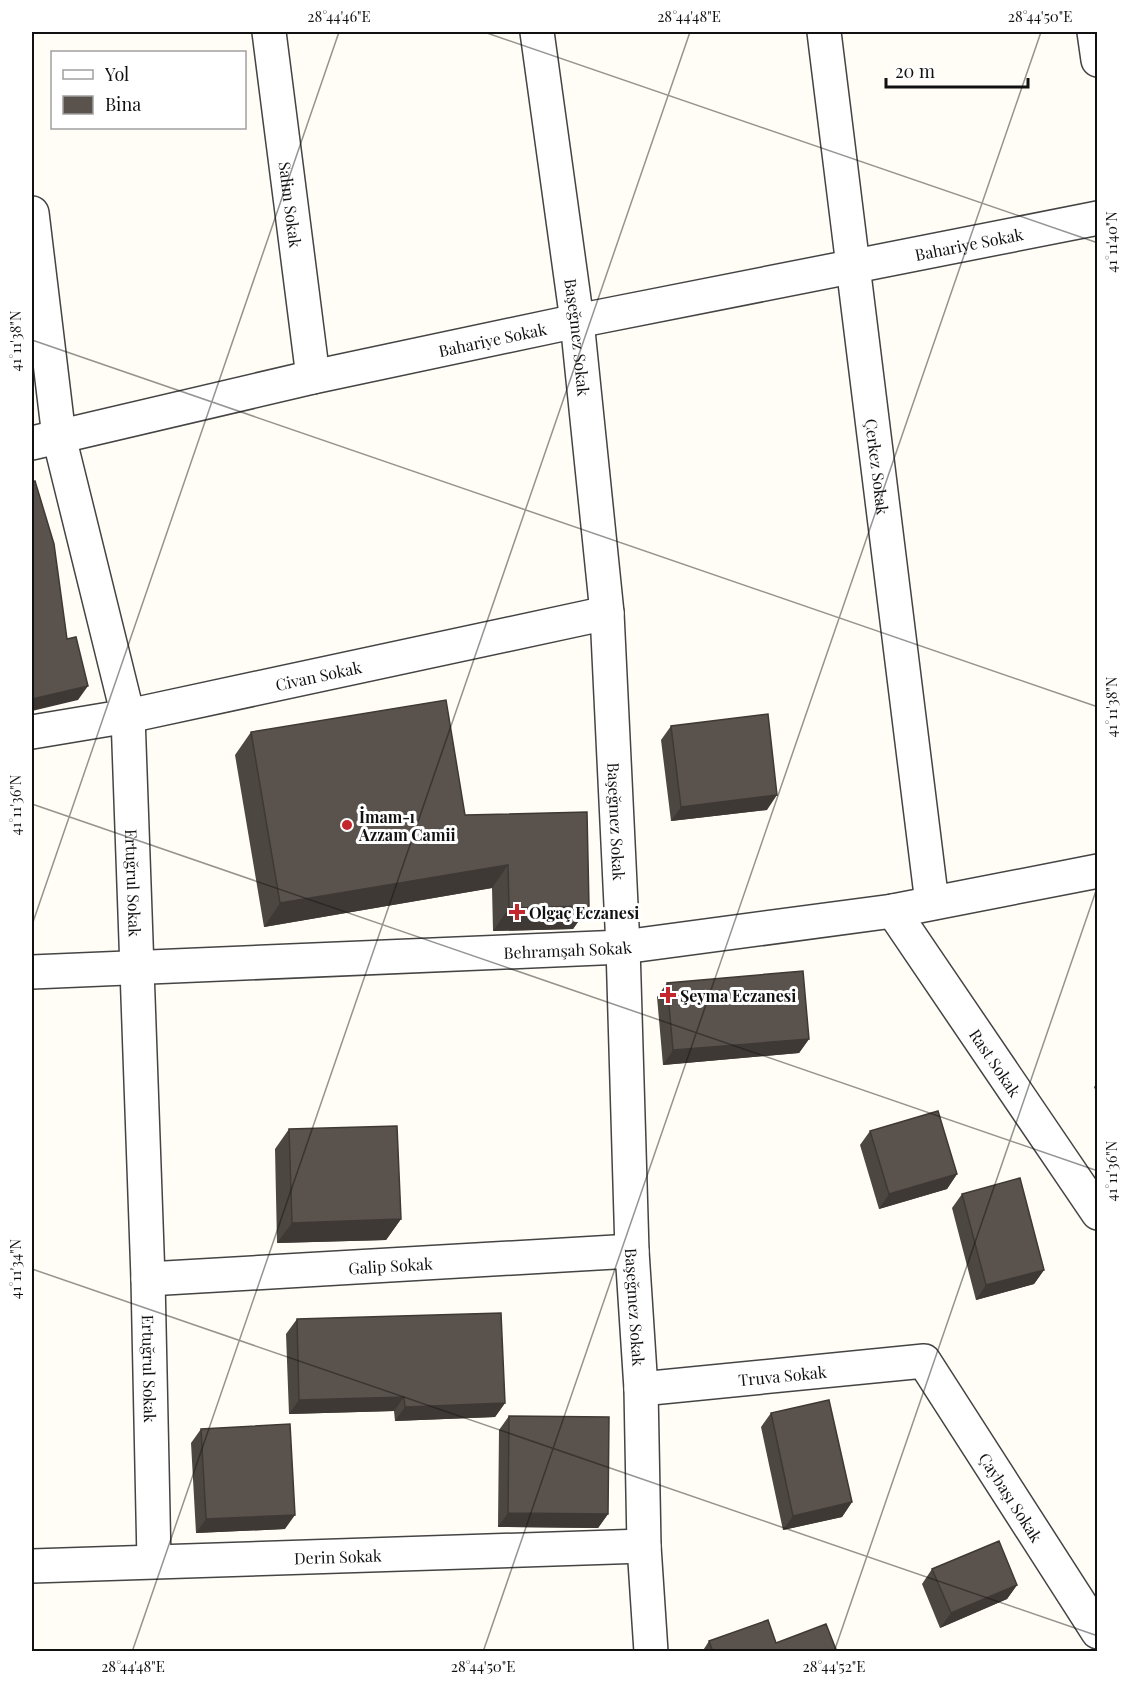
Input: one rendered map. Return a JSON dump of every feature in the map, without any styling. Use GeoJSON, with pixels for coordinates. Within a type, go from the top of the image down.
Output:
{"type":"FeatureCollection","features":[{"type":"Feature","properties":{"kind":"street","name":"Salim Sokak"},"geometry":{"type":"LineString","coordinates":[[269,32],[313,377]]}},
{"type":"Feature","properties":{"kind":"street","name":"Başeğmez Sokak"},"geometry":{"type":"LineString","coordinates":[[537,32],[577,321],[607,613],[623,947],[632,1251],[641,1389],[644,1546],[651,1652]]}},
{"type":"Feature","properties":{"kind":"street","name":"Çerkez Sokak"},"geometry":{"type":"LineString","coordinates":[[824,32],[932,903]]}},
{"type":"Feature","properties":{"kind":"street"},"geometry":{"type":"LineString","coordinates":[[1094,32],[1098,60]]}},
{"type":"Feature","properties":{"kind":"street","name":"Ertuğrul Sokak"},"geometry":{"type":"LineString","coordinates":[[32,213],[45,440],[128,716],[148,1280],[154,1562]]}},
{"type":"Feature","properties":{"kind":"street","name":"Bahariye Sokak"},"geometry":{"type":"LineString","coordinates":[[45,440],[313,377],[577,321],[1098,218]]}},
{"type":"Feature","properties":{"kind":"street","name":"Civan Sokak"},"geometry":{"type":"LineString","coordinates":[[32,732],[128,716],[607,613]]}},
{"type":"Feature","properties":{"kind":"street","name":"Behramşah Sokak"},"geometry":{"type":"LineString","coordinates":[[32,972],[623,947],[893,911],[1098,871]]}},
{"type":"Feature","properties":{"kind":"street","name":"Rast Sokak"},"geometry":{"type":"LineString","coordinates":[[893,911],[1098,1213]]}},
{"type":"Feature","properties":{"kind":"street","name":"Galip Sokak"},"geometry":{"type":"LineString","coordinates":[[148,1280],[632,1251]]}},
{"type":"Feature","properties":{"kind":"street","name":"Truva Sokak"},"geometry":{"type":"LineString","coordinates":[[641,1389],[924,1361]]}},
{"type":"Feature","properties":{"kind":"street","name":"Çaybaşı Sokak"},"geometry":{"type":"LineString","coordinates":[[924,1361],[1098,1632]]}},
{"type":"Feature","properties":{"kind":"street","name":"Derin Sokak"},"geometry":{"type":"LineString","coordinates":[[32,1566],[644,1546]]}},
{"type":"Feature","properties":{"kind":"building"},"geometry":{"type":"Polygon","coordinates":[[[35,481],[54,544],[67,639],[76,637],[88,686],[32,699],[32,482],[35,481]]]}},
{"type":"Feature","properties":{"kind":"building","name":"İmam-ı Azzam Camii"},"geometry":{"type":"Polygon","coordinates":[[[446,700],[465,815],[587,812],[589,906],[509,908],[508,865],[280,903],[251,732],[446,700]]]}},
{"type":"Feature","properties":{"kind":"building"},"geometry":{"type":"Polygon","coordinates":[[[768,714],[777,795],[681,807],[671,726],[768,714]]]}},
{"type":"Feature","properties":{"kind":"building"},"geometry":{"type":"Polygon","coordinates":[[[803,971],[809,1039],[673,1050],[667,983],[803,971]]]}},
{"type":"Feature","properties":{"kind":"building"},"geometry":{"type":"Polygon","coordinates":[[[938,1111],[957,1174],[889,1194],[870,1131],[938,1111]]]}},
{"type":"Feature","properties":{"kind":"building"},"geometry":{"type":"Polygon","coordinates":[[[397,1126],[401,1219],[292,1223],[289,1129],[397,1126]]]}},
{"type":"Feature","properties":{"kind":"building"},"geometry":{"type":"Polygon","coordinates":[[[1020,1178],[1044,1270],[986,1285],[962,1194],[1020,1178]]]}},
{"type":"Feature","properties":{"kind":"building"},"geometry":{"type":"Polygon","coordinates":[[[501,1313],[505,1403],[405,1407],[404,1397],[299,1400],[297,1319],[501,1313]]]}},
{"type":"Feature","properties":{"kind":"building"},"geometry":{"type":"Polygon","coordinates":[[[829,1400],[852,1502],[793,1516],[771,1413],[829,1400]]]}},
{"type":"Feature","properties":{"kind":"building"},"geometry":{"type":"Polygon","coordinates":[[[509,1416],[609,1417],[608,1514],[508,1513],[509,1416]]]}},
{"type":"Feature","properties":{"kind":"building"},"geometry":{"type":"Polygon","coordinates":[[[290,1424],[295,1515],[206,1519],[201,1429],[290,1424]]]}},
{"type":"Feature","properties":{"kind":"building"},"geometry":{"type":"Polygon","coordinates":[[[999,1541],[1017,1585],[951,1613],[932,1569],[999,1541]]]}},
{"type":"Feature","properties":{"kind":"building"},"geometry":{"type":"Polygon","coordinates":[[[768,1620],[776,1643],[826,1624],[837,1652],[713,1652],[709,1641],[768,1620]]]}},
{"type":"Feature","properties":{"kind":"place","name":"İmam-ı Azzam Camii"},"geometry":{"type":"Point","coordinates":[347,825]}},
{"type":"Feature","properties":{"kind":"place","name":"Olgaç Eczanesi"},"geometry":{"type":"Point","coordinates":[517,912]}},
{"type":"Feature","properties":{"kind":"place","name":"Şeyma Eczanesi"},"geometry":{"type":"Point","coordinates":[668,995]}}]}
